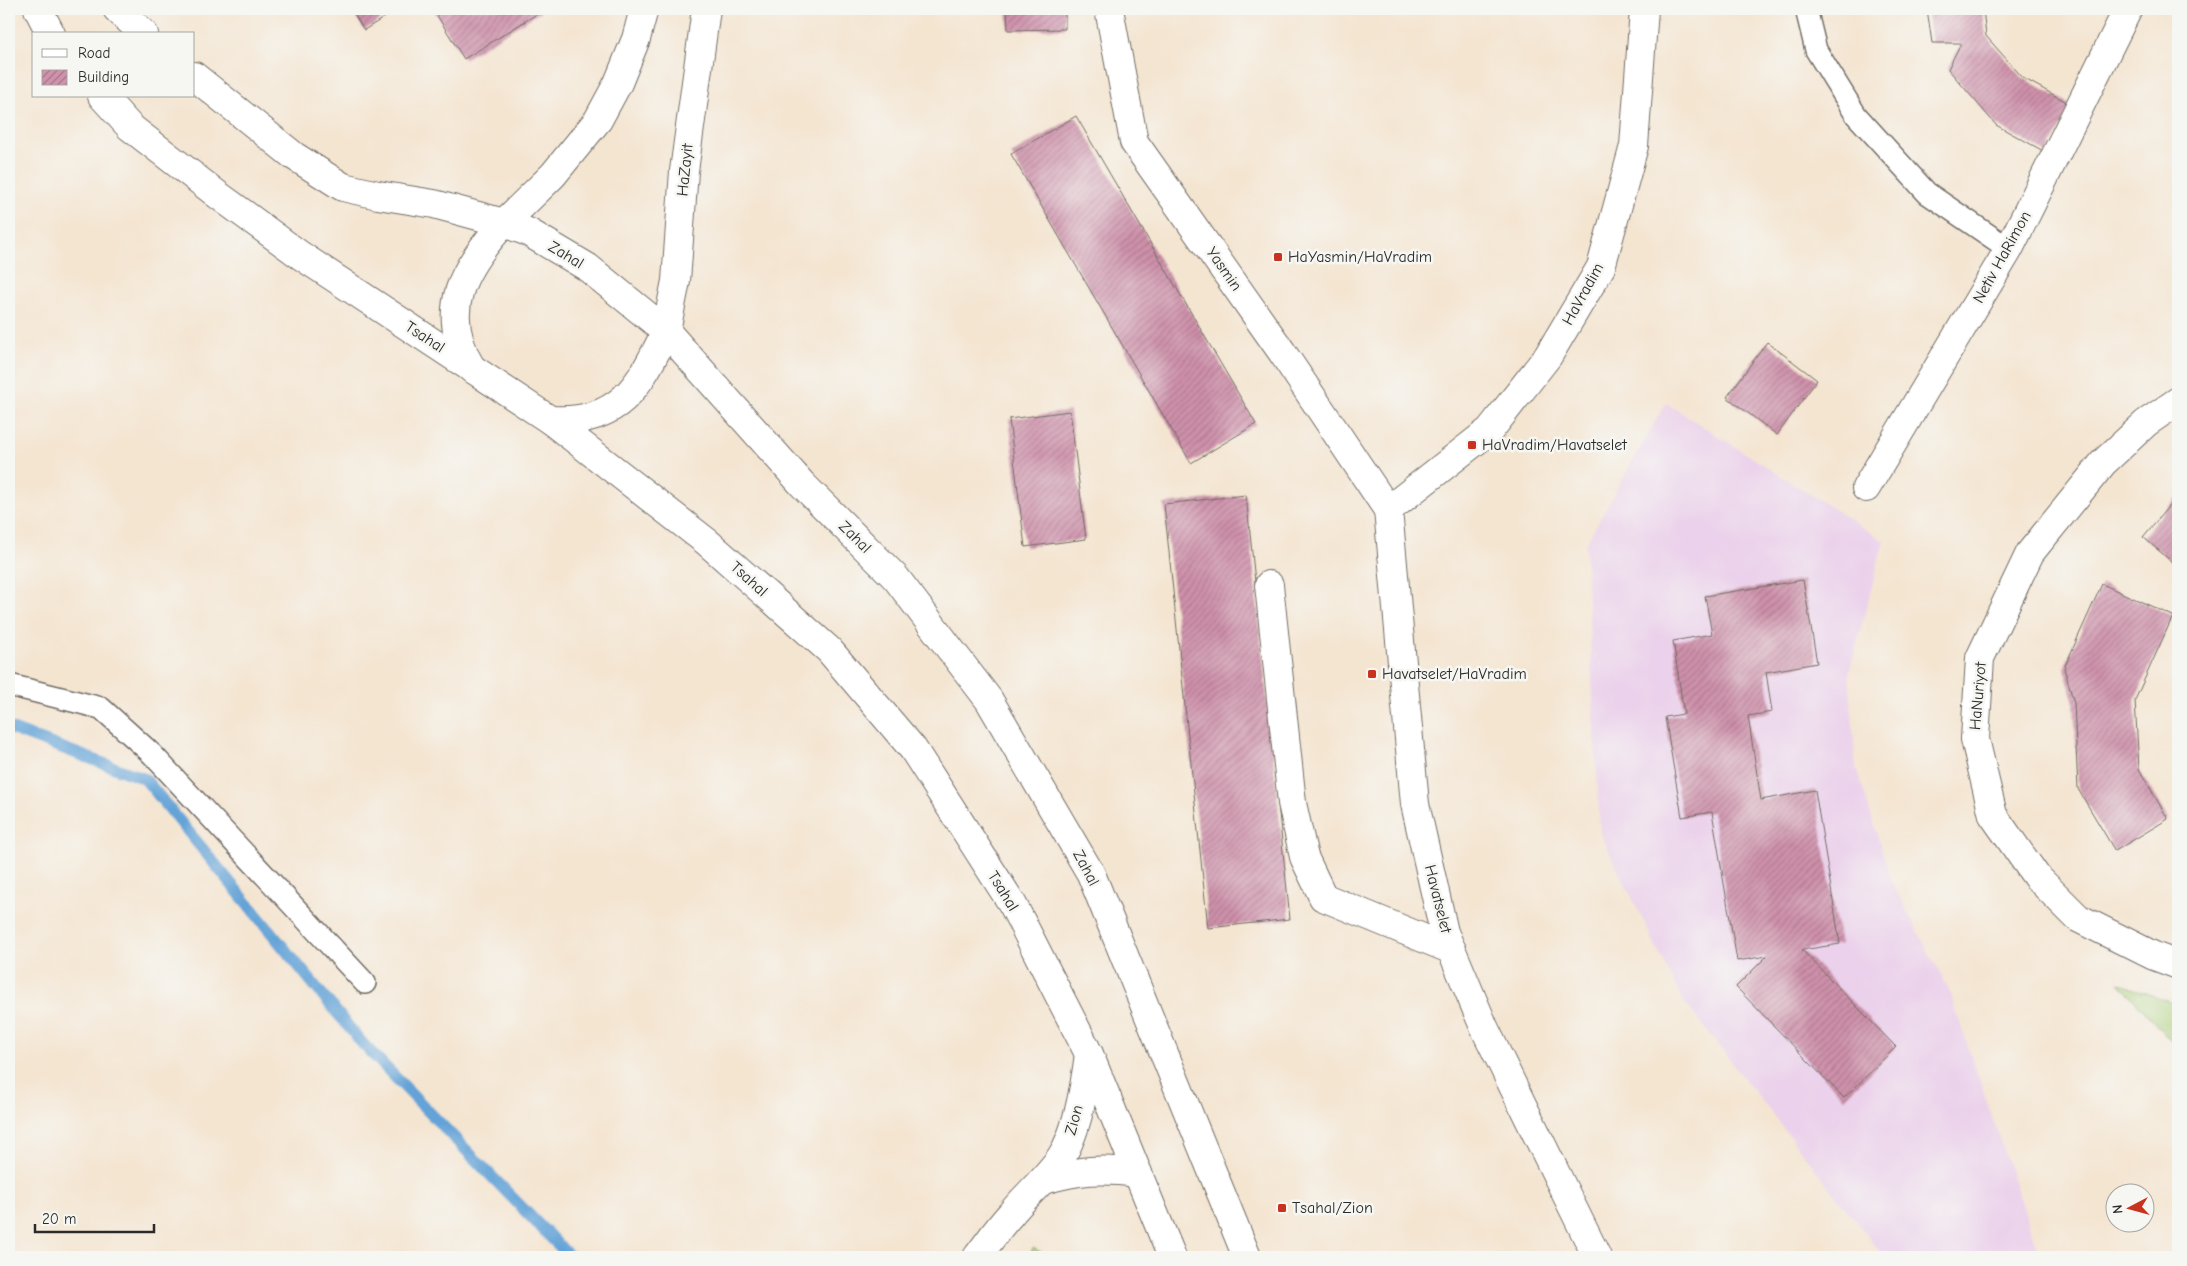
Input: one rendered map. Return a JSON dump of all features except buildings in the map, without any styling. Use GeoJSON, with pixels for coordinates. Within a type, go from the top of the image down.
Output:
{"type":"FeatureCollection","features":[{"type":"Feature","properties":{"kind":"street"},"geometry":{"type":"LineString","coordinates":[[38,9],[49,32]]}},
{"type":"Feature","properties":{"kind":"street"},"geometry":{"type":"LineString","coordinates":[[117,9],[142,32]]}},
{"type":"Feature","properties":{"kind":"street"},"geometry":{"type":"LineString","coordinates":[[472,368],[460,345],[456,329],[458,299],[462,280],[469,265],[482,247],[504,223],[553,175],[598,120],[626,65],[644,9]]}},
{"type":"Feature","properties":{"kind":"street","name":"HaZayit"},"geometry":{"type":"LineString","coordinates":[[550,420],[566,421],[590,416],[609,410],[621,401],[636,387],[666,331],[676,281],[684,171],[706,9]]}},
{"type":"Feature","properties":{"kind":"street","name":"Yasmin"},"geometry":{"type":"LineString","coordinates":[[1109,9],[1134,142],[1282,352],[1388,510]]}},
{"type":"Feature","properties":{"kind":"street","name":"HaVradim"},"geometry":{"type":"LineString","coordinates":[[1388,510],[1490,430],[1548,356],[1601,267],[1634,146],[1644,9]]}},
{"type":"Feature","properties":{"kind":"street","name":"Netiv HaRimon"},"geometry":{"type":"LineString","coordinates":[[1866,488],[2010,248],[2133,12]]}},
{"type":"Feature","properties":{"kind":"street","name":"Zahal"},"geometry":{"type":"LineString","coordinates":[[195,77],[294,156],[343,187],[434,204],[504,223],[528,232],[587,267],[666,331],[802,484],[896,578],[989,700],[1091,874],[1247,1257]]}},
{"type":"Feature","properties":{"kind":"street","name":"Tsahal"},"geometry":{"type":"LineString","coordinates":[[104,98],[130,127],[300,255],[550,420],[706,542],[835,657],[913,750],[1013,905],[1089,1054],[1172,1257]]}},
{"type":"Feature","properties":{"kind":"street","name":"HaNuriyot"},"geometry":{"type":"LineString","coordinates":[[2178,401],[2146,423],[2103,463],[2030,553],[1980,658],[1975,740],[1992,814],[2036,876],[2078,918],[2154,956],[2178,965]]}},
{"type":"Feature","properties":{"kind":"street","name":"Havatselet"},"geometry":{"type":"LineString","coordinates":[[1388,510],[1415,804],[1444,932],[1484,1027],[1598,1257]]}},
{"type":"Feature","properties":{"kind":"street"},"geometry":{"type":"LineString","coordinates":[[1269,585],[1292,803],[1304,856],[1323,897],[1452,950]]}},
{"type":"Feature","properties":{"kind":"street","name":"Zion"},"geometry":{"type":"LineString","coordinates":[[977,1257],[1010,1214],[1043,1180],[1062,1156],[1071,1136],[1086,1075],[1089,1054]]}},
{"type":"Feature","properties":{"kind":"street"},"geometry":{"type":"LineString","coordinates":[[1043,1180],[1095,1169],[1138,1173]]}},
{"type":"Feature","properties":{"kind":"lane"},"geometry":{"type":"LineString","coordinates":[[1806,9],[1816,50],[1856,115],[1926,193],[2010,248]]}},
{"type":"Feature","properties":{"kind":"lane"},"geometry":{"type":"LineString","coordinates":[[9,686],[101,708],[152,754],[366,983]]}},
{"type":"Feature","properties":{"kind":"shaded area"},"geometry":{"type":"Polygon","coordinates":[[[1666,403],[1884,541],[1849,673],[1856,767],[1892,883],[1948,988],[2040,1257],[1884,1257],[1682,999],[1600,833],[1585,545],[1666,403]]]}},
{"type":"Feature","properties":{"kind":"green space"},"geometry":{"type":"Polygon","coordinates":[[[2119,983],[2178,1005],[2178,1049],[2119,983]]]}},
{"type":"Feature","properties":{"kind":"green space"},"geometry":{"type":"Polygon","coordinates":[[[1033,1248],[1051,1257],[1028,1257],[1033,1248]]]}},
{"type":"Feature","properties":{"kind":"waterway"},"geometry":{"type":"LineString","coordinates":[[9,728],[145,779],[362,1043],[570,1257]]}},
{"type":"Feature","properties":{"kind":"place","name":"HaYasmin/HaVradim"},"geometry":{"type":"Point","coordinates":[1278,257]}},
{"type":"Feature","properties":{"kind":"place","name":"HaVradim/Havatselet"},"geometry":{"type":"Point","coordinates":[1472,445]}},
{"type":"Feature","properties":{"kind":"place","name":"Havatselet/HaVradim"},"geometry":{"type":"Point","coordinates":[1372,674]}},
{"type":"Feature","properties":{"kind":"place","name":"Tsahal/Zion"},"geometry":{"type":"Point","coordinates":[1282,1208]}}]}
